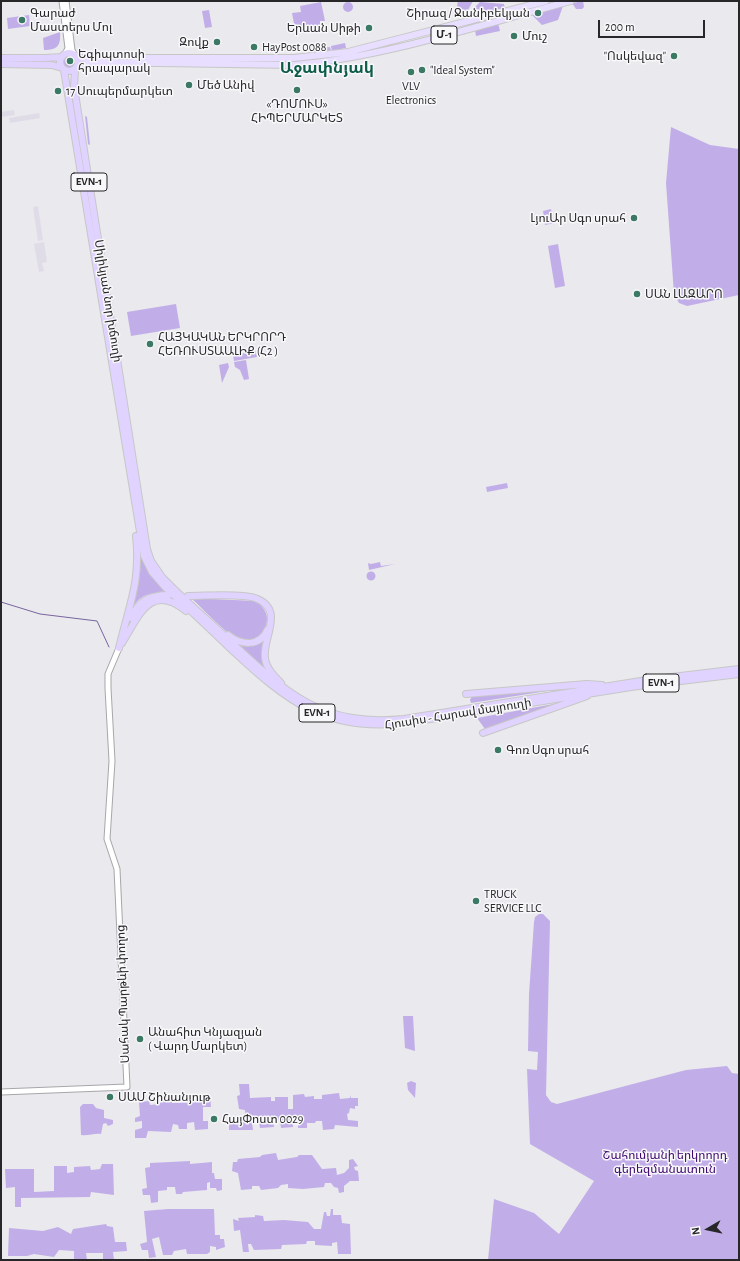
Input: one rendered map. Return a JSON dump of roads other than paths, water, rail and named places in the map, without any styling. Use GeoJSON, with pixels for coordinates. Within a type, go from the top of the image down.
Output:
{"type":"FeatureCollection","features":[{"type":"Feature","properties":{"kind":"highway"},"geometry":{"type":"LineString","coordinates":[[63,55],[60,62],[63,69]]}},
{"type":"Feature","properties":{"kind":"highway"},"geometry":{"type":"LineString","coordinates":[[1,58],[45,58],[63,55],[76,56],[76,69],[71,72],[52,65],[1,64]]}},
{"type":"Feature","properties":{"kind":"highway","name":"Սիլիկյան նոր խճուղի"},"geometry":{"type":"LineString","coordinates":[[63,69],[144,533]]}},
{"type":"Feature","properties":{"kind":"highway","name":"Սիլիկյան նոր խճուղի"},"geometry":{"type":"LineString","coordinates":[[76,69],[74,87],[133,471],[132,484]]}},
{"type":"Feature","properties":{"kind":"highway"},"geometry":{"type":"LineString","coordinates":[[119,648],[133,600],[137,574],[138,551],[132,484]]}},
{"type":"Feature","properties":{"kind":"highway","name":"Հյուսիս - Հարավ մայրուղի"},"geometry":{"type":"LineString","coordinates":[[132,484],[142,549],[149,567],[165,586],[212,631],[278,690],[300,705],[323,716],[354,724],[379,726],[441,715]]}},
{"type":"Feature","properties":{"kind":"highway","name":"Հյուսիս - Հարավ մայրուղի"},"geometry":{"type":"LineString","coordinates":[[144,533],[147,549],[154,567],[170,586],[269,677],[292,694],[323,711],[360,720],[392,720],[441,715],[739,674]]}},
{"type":"Feature","properties":{"kind":"highway"},"geometry":{"type":"LineString","coordinates":[[119,648],[137,606],[151,597],[169,595]]}},
{"type":"Feature","properties":{"kind":"highway"},"geometry":{"type":"LineString","coordinates":[[188,596],[245,596],[256,598],[265,604],[271,618],[272,626],[265,652],[266,664],[274,676],[292,694]]}},
{"type":"Feature","properties":{"kind":"highway"},"geometry":{"type":"LineString","coordinates":[[119,648],[139,613],[144,608],[156,602],[170,602],[178,605],[212,631]]}},
{"type":"Feature","properties":{"kind":"highway"},"geometry":{"type":"LineString","coordinates":[[208,621],[236,641],[246,643],[254,642],[263,637],[269,627],[271,618]]}},
{"type":"Feature","properties":{"kind":"highway","name":"Հյուսիս - Հարավ մայրուղի"},"geometry":{"type":"LineString","coordinates":[[488,708],[608,686],[739,670]]}},
{"type":"Feature","properties":{"kind":"highway"},"geometry":{"type":"LineString","coordinates":[[466,694],[592,684],[608,686]]}},
{"type":"Feature","properties":{"kind":"highway"},"geometry":{"type":"LineString","coordinates":[[483,733],[594,693]]}},
{"type":"Feature","properties":{"kind":"main road"},"geometry":{"type":"LineString","coordinates":[[62,1],[68,48],[63,55]]}},
{"type":"Feature","properties":{"kind":"main road"},"geometry":{"type":"LineString","coordinates":[[66,1],[72,50],[76,56]]}},
{"type":"Feature","properties":{"kind":"main road","name":"Մ-1"},"geometry":{"type":"LineString","coordinates":[[76,56],[240,59],[318,56],[348,52],[394,41],[546,1]]}},
{"type":"Feature","properties":{"kind":"main road","name":"Մ-1"},"geometry":{"type":"LineString","coordinates":[[76,69],[91,62],[295,65],[320,63],[383,50],[571,1]]}},
{"type":"Feature","properties":{"kind":"main road","name":"Սահակ Պարթևի փողոց"},"geometry":{"type":"LineString","coordinates":[[1,1092],[127,1087],[117,869],[107,839],[112,761],[108,674],[119,648]]}},
{"type":"Feature","properties":{"kind":"waterway"},"geometry":{"type":"LineString","coordinates":[[1,602],[40,614],[97,621],[109,647]]}},
{"type":"Feature","properties":{"kind":"place","name":"Շիրազ / Ջանիբեկյան"},"geometry":{"type":"Point","coordinates":[538,13]}},
{"type":"Feature","properties":{"kind":"place","name":"Գարաժ Մաստերս Մոլ"},"geometry":{"type":"Point","coordinates":[22,20]}},
{"type":"Feature","properties":{"kind":"place","name":"Երևան Սիթի"},"geometry":{"type":"Point","coordinates":[369,28]}},
{"type":"Feature","properties":{"kind":"place","name":"Մուշ"},"geometry":{"type":"Point","coordinates":[514,36]}},
{"type":"Feature","properties":{"kind":"place","name":"Զովք"},"geometry":{"type":"Point","coordinates":[217,42]}},
{"type":"Feature","properties":{"kind":"place","name":"HayPost 0088"},"geometry":{"type":"Point","coordinates":[254,47]}},
{"type":"Feature","properties":{"kind":"place","name":"\"Ոսկեվազ\""},"geometry":{"type":"Point","coordinates":[674,56]}},
{"type":"Feature","properties":{"kind":"place","name":"Եգիպտոսի հրապարակ"},"geometry":{"type":"Point","coordinates":[70,61]}},
{"type":"Feature","properties":{"kind":"place","name":"\"Ideal System\""},"geometry":{"type":"Point","coordinates":[422,70]}},
{"type":"Feature","properties":{"kind":"place","name":"VLV Electronics"},"geometry":{"type":"Point","coordinates":[411,72]}},
{"type":"Feature","properties":{"kind":"place","name":"Մեծ Անիվ"},"geometry":{"type":"Point","coordinates":[189,85]}},
{"type":"Feature","properties":{"kind":"place","name":"«ԴՈՄՈՒՍ» ՀԻՊԵՐՄԱՐԿԵՏ"},"geometry":{"type":"Point","coordinates":[297,90]}},
{"type":"Feature","properties":{"kind":"place","name":"17 Սուպերմարկետ"},"geometry":{"type":"Point","coordinates":[58,91]}},
{"type":"Feature","properties":{"kind":"place","name":"ԼյուԱր Սգո սրահ"},"geometry":{"type":"Point","coordinates":[634,218]}},
{"type":"Feature","properties":{"kind":"place","name":"ՍԱՆ ԼԱԶԱՐՈ"},"geometry":{"type":"Point","coordinates":[637,294]}},
{"type":"Feature","properties":{"kind":"place","name":"ՀԱՅԿԱԿԱՆ ԵՐԿՐՈՐԴ ՀԵՌՈՒՍՏԱԱԼԻՔ (Հ2 )"},"geometry":{"type":"Point","coordinates":[150,344]}},
{"type":"Feature","properties":{"kind":"place","name":"Գոռ Սգո սրահ"},"geometry":{"type":"Point","coordinates":[498,750]}},
{"type":"Feature","properties":{"kind":"place","name":"TRUCK SERVICE LLC"},"geometry":{"type":"Point","coordinates":[476,901]}},
{"type":"Feature","properties":{"kind":"place","name":"Անահիտ Կնյազյան ( Վարդ Մարկետ)"},"geometry":{"type":"Point","coordinates":[140,1039]}},
{"type":"Feature","properties":{"kind":"place","name":"ՍԱՄ Շինանյութ"},"geometry":{"type":"Point","coordinates":[110,1097]}},
{"type":"Feature","properties":{"kind":"place","name":"ՀայՓոստ 0029"},"geometry":{"type":"Point","coordinates":[214,1119]}},
{"type":"Feature","properties":{"kind":"district","name":"Աջափնյակ"},"geometry":{"type":"Point","coordinates":[327,68]}},
{"type":"Feature","properties":{"kind":"park label","name":"Շահումյանի երկրորդ գերեզմանատուն"},"geometry":{"type":"Point","coordinates":[665,1162]}}]}
